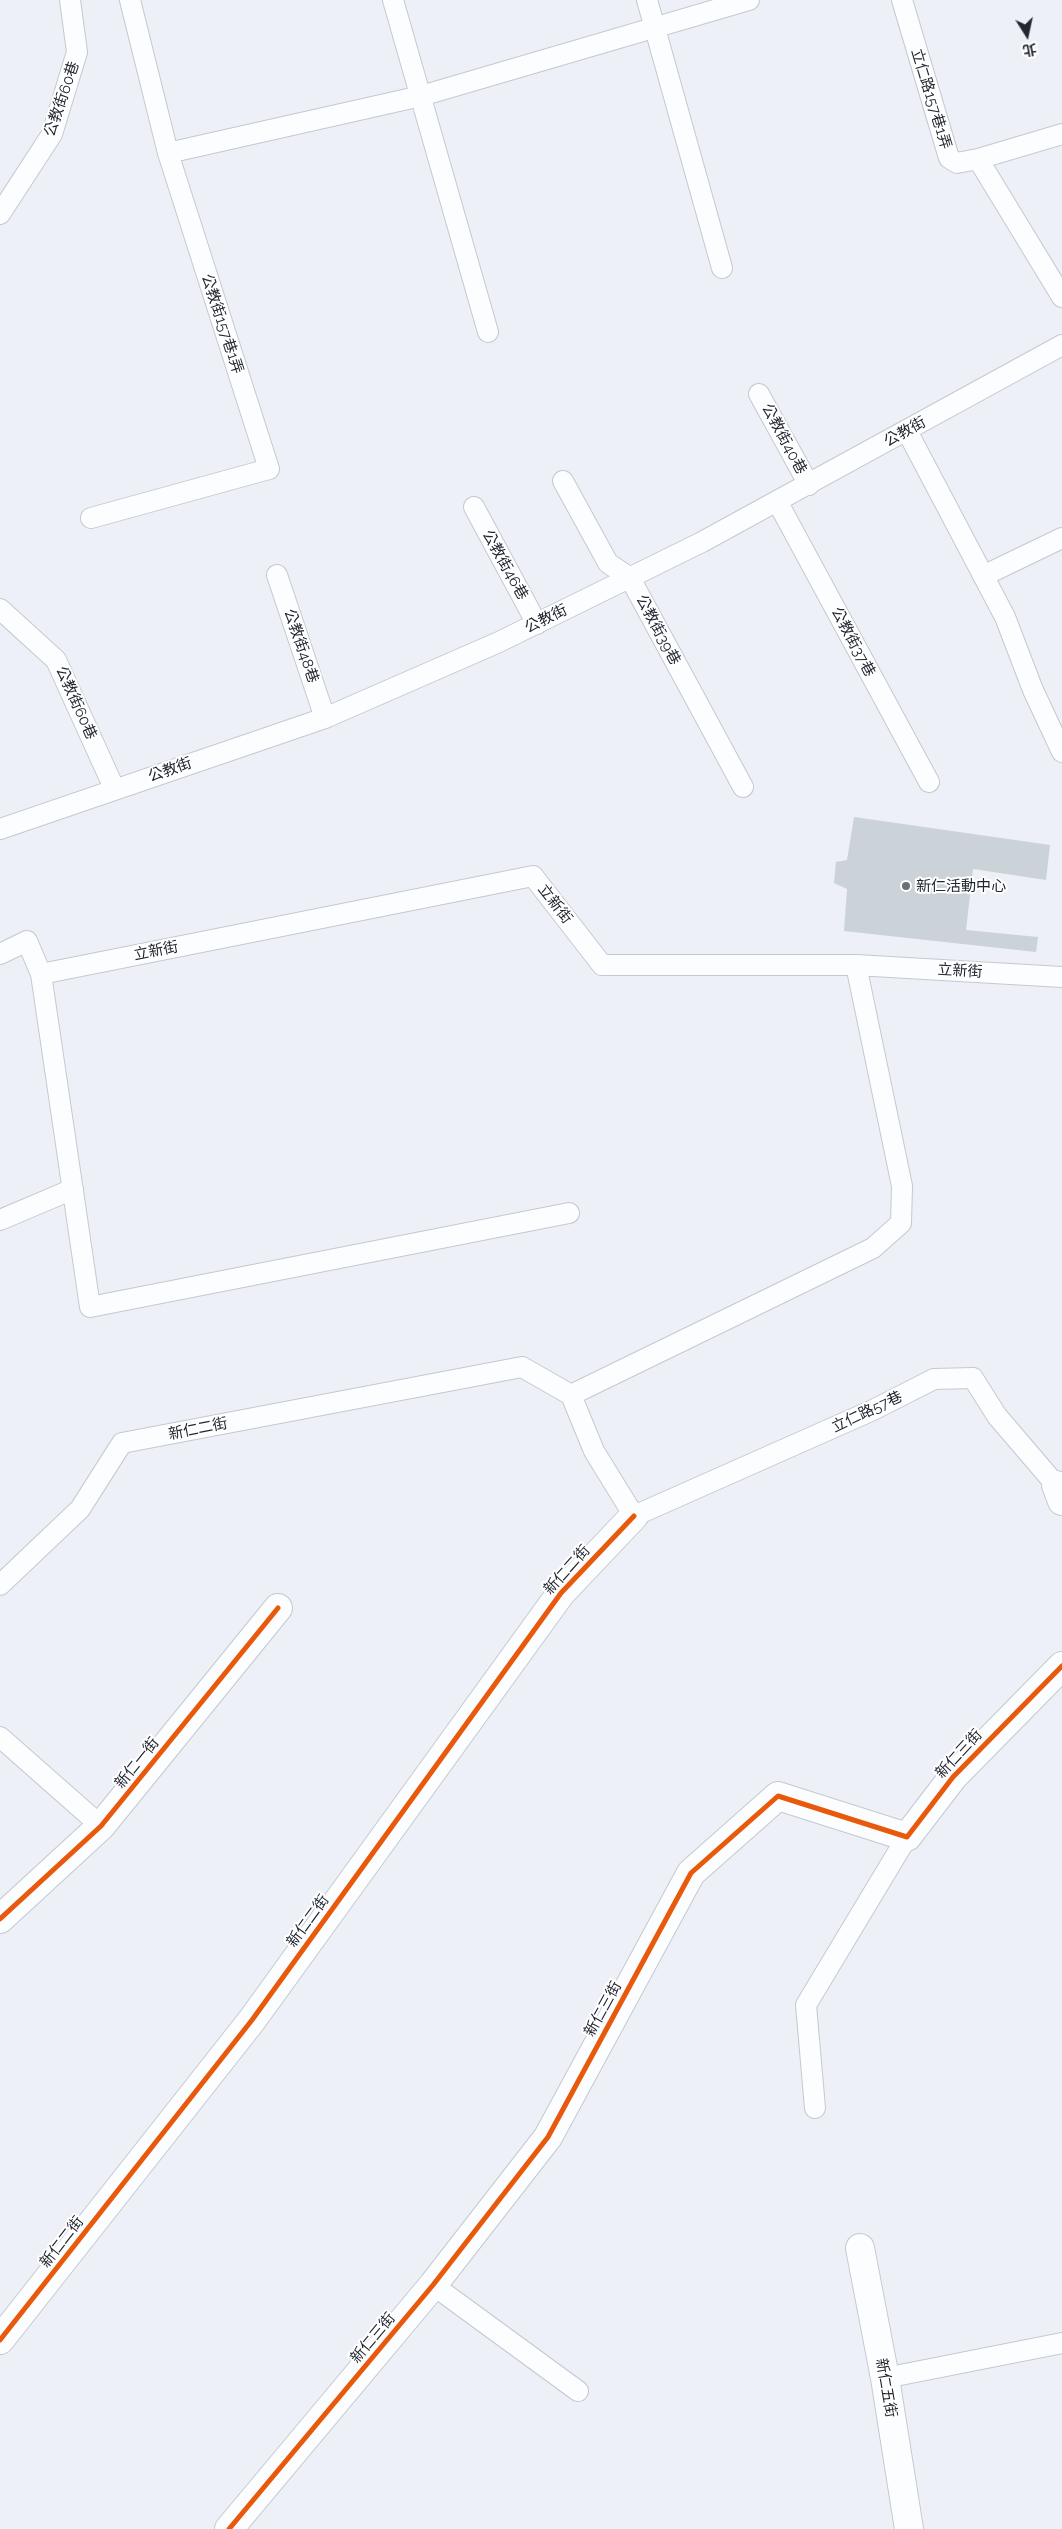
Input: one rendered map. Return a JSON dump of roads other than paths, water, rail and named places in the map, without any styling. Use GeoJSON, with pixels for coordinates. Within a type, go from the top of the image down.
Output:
{"type":"FeatureCollection","features":[{"type":"Feature","properties":{"kind":"street","name":"新仁二街"},"geometry":{"type":"LineString","coordinates":[[0,2340],[252,2020],[561,1593],[634,1516]]}},
{"type":"Feature","properties":{"kind":"street","name":"新仁一街"},"geometry":{"type":"LineString","coordinates":[[0,1919],[101,1826],[278,1608]]}},
{"type":"Feature","properties":{"kind":"street","name":"新仁三街"},"geometry":{"type":"LineString","coordinates":[[229,2529],[433,2285],[548,2137],[692,1873],[778,1796],[907,1837],[953,1777],[1062,1666]]}},
{"type":"Feature","properties":{"kind":"street","name":"新仁五街"},"geometry":{"type":"LineString","coordinates":[[860,2248],[885,2378],[909,2529]]}},
{"type":"Feature","properties":{"kind":"lane","name":"公教街60巷"},"geometry":{"type":"LineString","coordinates":[[0,214],[52,134],[77,52],[70,0]]}},
{"type":"Feature","properties":{"kind":"lane","name":"公教街157巷1弄"},"geometry":{"type":"LineString","coordinates":[[91,518],[269,469],[168,152],[130,0]]}},
{"type":"Feature","properties":{"kind":"lane"},"geometry":{"type":"LineString","coordinates":[[393,0],[488,332]]}},
{"type":"Feature","properties":{"kind":"lane"},"geometry":{"type":"LineString","coordinates":[[647,0],[722,268]]}},
{"type":"Feature","properties":{"kind":"lane"},"geometry":{"type":"LineString","coordinates":[[168,152],[421,96],[749,0]]}},
{"type":"Feature","properties":{"kind":"lane","name":"立仁路157巷1弄"},"geometry":{"type":"LineString","coordinates":[[902,0],[949,158],[956,163],[978,159],[1062,134]]}},
{"type":"Feature","properties":{"kind":"lane"},"geometry":{"type":"LineString","coordinates":[[978,159],[1062,297]]}},
{"type":"Feature","properties":{"kind":"lane","name":"公教街"},"geometry":{"type":"LineString","coordinates":[[0,828],[325,718],[537,624],[809,485],[1062,345]]}},
{"type":"Feature","properties":{"kind":"lane","name":"公教街40巷"},"geometry":{"type":"LineString","coordinates":[[759,394],[809,485]]}},
{"type":"Feature","properties":{"kind":"lane"},"geometry":{"type":"LineString","coordinates":[[907,431],[1005,617],[1033,690],[1062,752]]}},
{"type":"Feature","properties":{"kind":"lane","name":"公教街39巷"},"geometry":{"type":"LineString","coordinates":[[563,481],[608,563],[630,578],[743,787]]}},
{"type":"Feature","properties":{"kind":"lane","name":"公教街37巷"},"geometry":{"type":"LineString","coordinates":[[777,501],[929,782]]}},
{"type":"Feature","properties":{"kind":"lane","name":"公教街46巷"},"geometry":{"type":"LineString","coordinates":[[474,507],[537,624]]}},
{"type":"Feature","properties":{"kind":"lane"},"geometry":{"type":"LineString","coordinates":[[983,576],[1062,538]]}},
{"type":"Feature","properties":{"kind":"lane","name":"公教街48巷"},"geometry":{"type":"LineString","coordinates":[[276,575],[325,718]]}},
{"type":"Feature","properties":{"kind":"lane","name":"公教街60巷"},"geometry":{"type":"LineString","coordinates":[[0,609],[56,660],[114,788]]}},
{"type":"Feature","properties":{"kind":"lane","name":"立新街"},"geometry":{"type":"LineString","coordinates":[[41,974],[532,876],[602,965],[856,965],[1062,977]]}},
{"type":"Feature","properties":{"kind":"lane"},"geometry":{"type":"LineString","coordinates":[[0,954],[27,942],[41,974],[90,1307],[569,1213]]}},
{"type":"Feature","properties":{"kind":"lane"},"geometry":{"type":"LineString","coordinates":[[634,1516],[594,1450],[571,1395],[873,1248],[901,1223],[902,1186],[856,965]]}},
{"type":"Feature","properties":{"kind":"lane"},"geometry":{"type":"LineString","coordinates":[[0,1220],[73,1189]]}},
{"type":"Feature","properties":{"kind":"lane","name":"新仁二街"},"geometry":{"type":"LineString","coordinates":[[0,1585],[80,1509],[122,1443],[522,1367],[571,1395]]}},
{"type":"Feature","properties":{"kind":"lane","name":"立仁路57巷"},"geometry":{"type":"LineString","coordinates":[[634,1516],[872,1410],[934,1379],[973,1378],[996,1416],[1060,1489]]}},
{"type":"Feature","properties":{"kind":"lane"},"geometry":{"type":"LineString","coordinates":[[0,1736],[101,1826]]}},
{"type":"Feature","properties":{"kind":"lane"},"geometry":{"type":"LineString","coordinates":[[815,2108],[806,2005],[907,1837]]}},
{"type":"Feature","properties":{"kind":"lane"},"geometry":{"type":"LineString","coordinates":[[433,2285],[578,2391]]}},
{"type":"Feature","properties":{"kind":"lane"},"geometry":{"type":"LineString","coordinates":[[885,2378],[1062,2343]]}},
{"type":"Feature","properties":{"kind":"place","name":"新仁活動中心"},"geometry":{"type":"Point","coordinates":[906,886]}}]}
